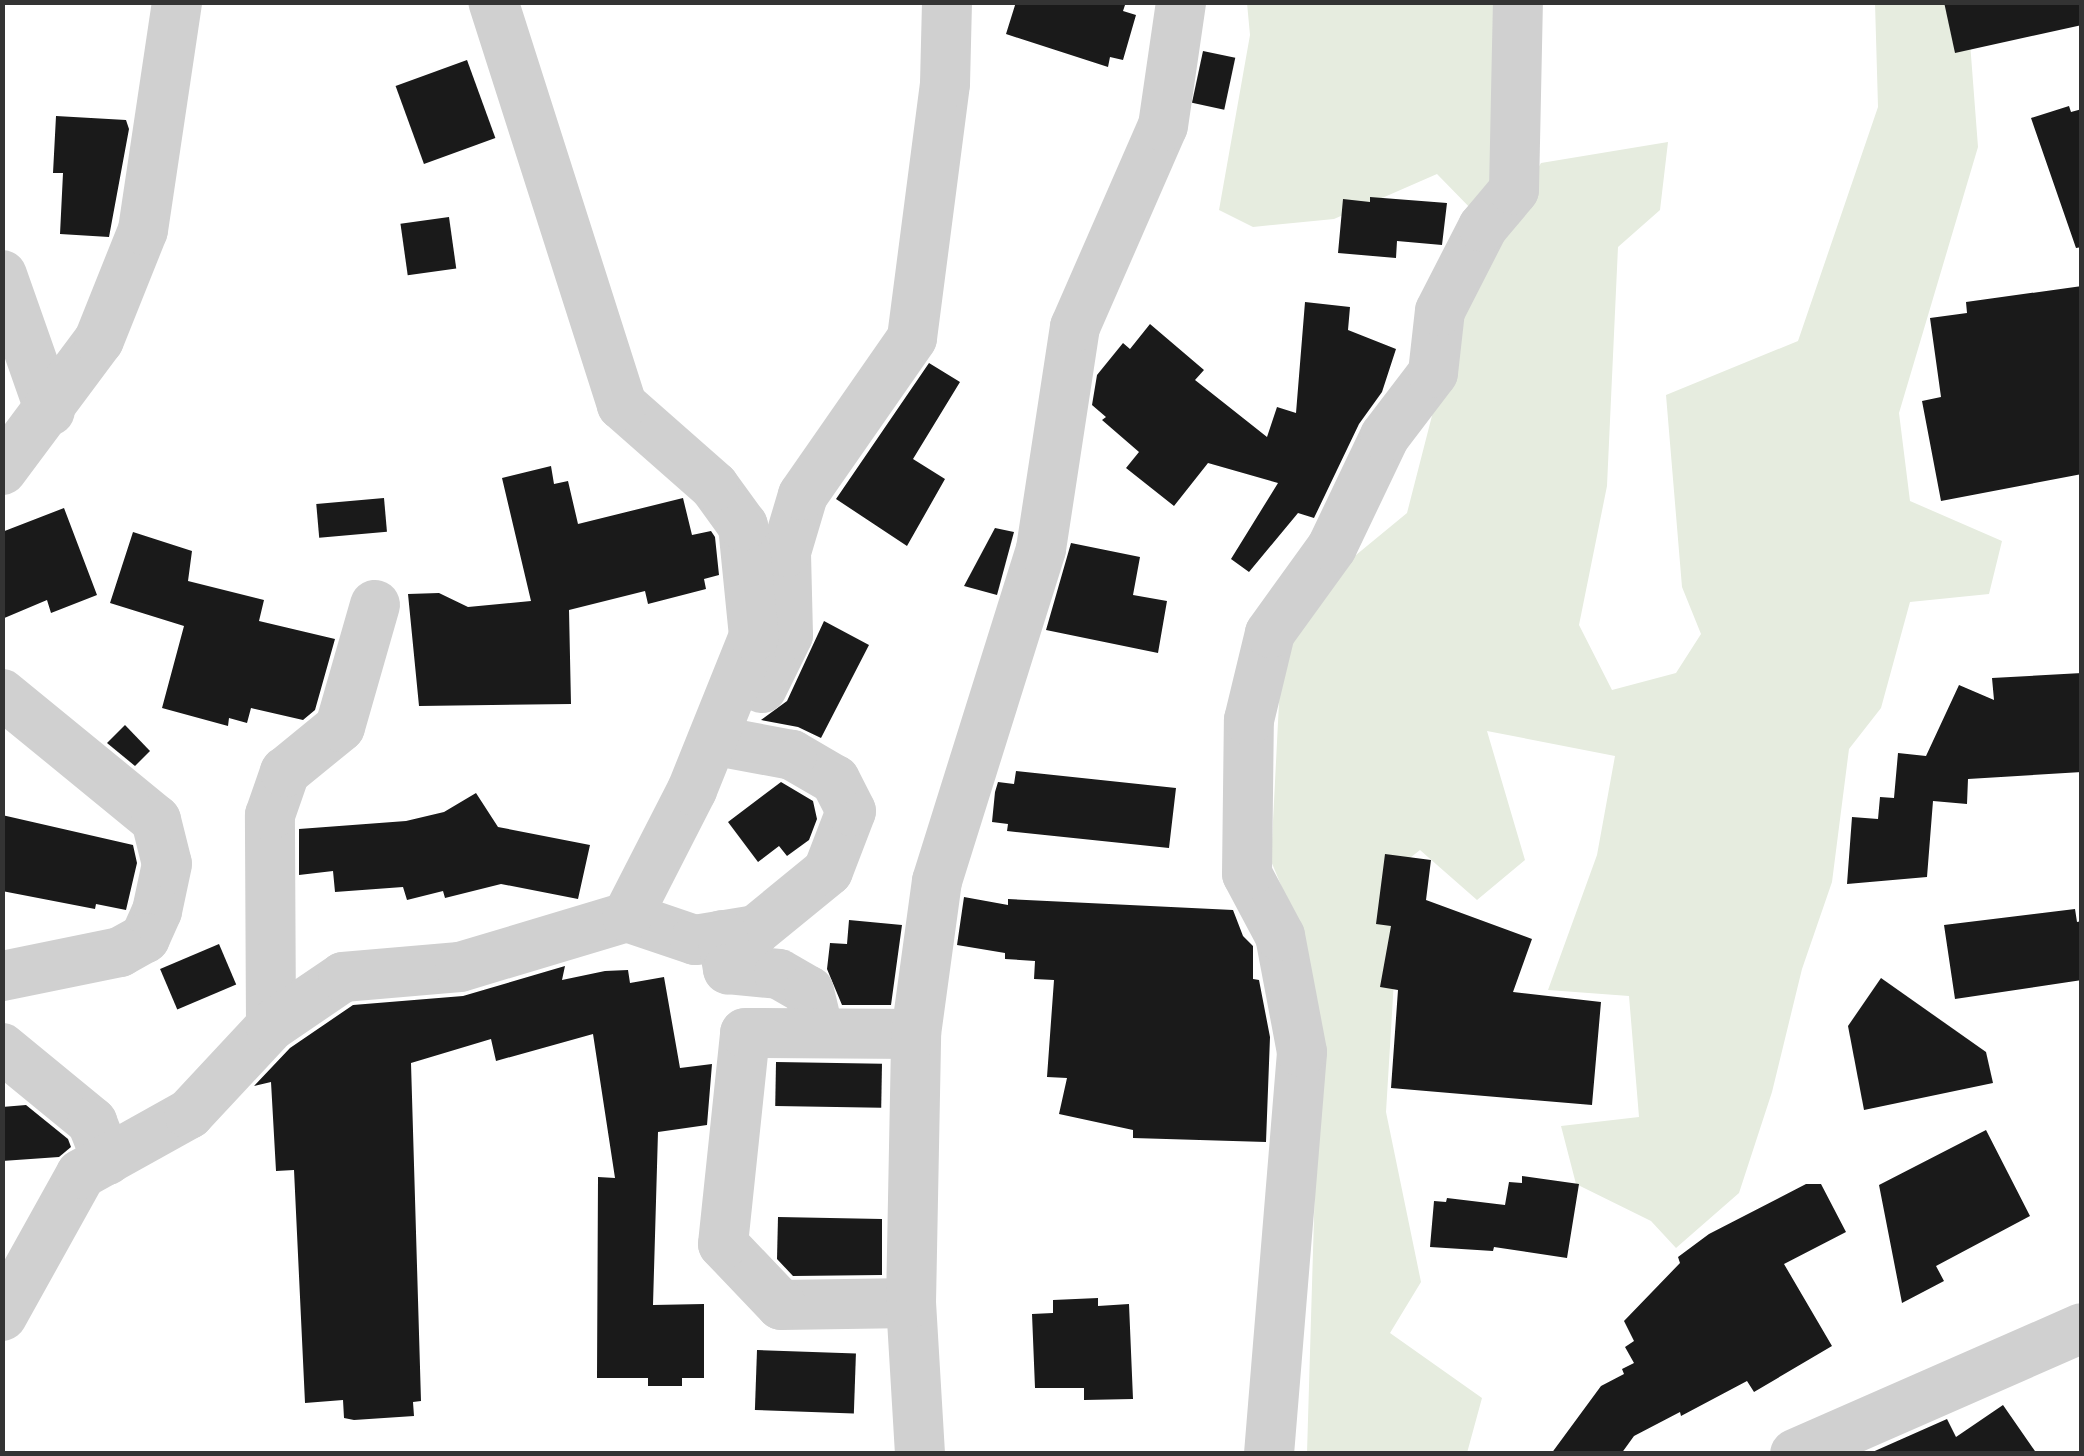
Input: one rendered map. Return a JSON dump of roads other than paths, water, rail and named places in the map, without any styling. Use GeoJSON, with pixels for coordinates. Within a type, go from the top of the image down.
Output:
{"type":"FeatureCollection","features":[{"type":"Feature","properties":{"kind":"street"},"geometry":{"type":"LineString","coordinates":[[2,470],[50,411],[99,340],[143,230],[176,2]]}},
{"type":"Feature","properties":{"kind":"street"},"geometry":{"type":"LineString","coordinates":[[493,2],[622,404],[714,486],[743,526],[754,636],[692,790],[626,917]]}},
{"type":"Feature","properties":{"kind":"street"},"geometry":{"type":"LineString","coordinates":[[712,740],[747,719],[788,634],[786,552],[803,495],[912,338],[945,84],[947,2]]}},
{"type":"Feature","properties":{"kind":"street"},"geometry":{"type":"LineString","coordinates":[[920,1454],[911,1303],[916,1034],[937,880],[1041,549],[1075,326],[1163,126],[1181,2]]}},
{"type":"Feature","properties":{"kind":"street"},"geometry":{"type":"LineString","coordinates":[[1270,1454],[1302,1052],[1280,936],[1247,874],[1248,720],[1270,633],[1332,547],[1385,436],[1434,373],[1440,312],[1483,228],[1514,190],[1518,2]]}},
{"type":"Feature","properties":{"kind":"street"},"geometry":{"type":"LineString","coordinates":[[2,276],[50,411]]}},
{"type":"Feature","properties":{"kind":"street"},"geometry":{"type":"LineString","coordinates":[[271,1026],[270,815],[284,772],[340,727],[375,605]]}},
{"type":"Feature","properties":{"kind":"street"},"geometry":{"type":"LineString","coordinates":[[2,694],[156,820],[167,864],[157,911],[146,938],[120,952],[2,976]]}},
{"type":"Feature","properties":{"kind":"street"},"geometry":{"type":"LineString","coordinates":[[2,1316],[81,1174],[189,1114],[271,1026],[343,978],[460,967],[626,917],[696,940],[756,930],[828,872],[851,811],[835,780],[792,755],[712,740]]}},
{"type":"Feature","properties":{"kind":"street"},"geometry":{"type":"LineString","coordinates":[[722,935],[728,969],[780,974],[810,991],[820,1034]]}},
{"type":"Feature","properties":{"kind":"street"},"geometry":{"type":"LineString","coordinates":[[911,1303],[781,1305],[723,1244],[745,1034],[916,1034]]}},
{"type":"Feature","properties":{"kind":"street"},"geometry":{"type":"LineString","coordinates":[[2,1048],[92,1122],[106,1160]]}},
{"type":"Feature","properties":{"kind":"street"},"geometry":{"type":"LineString","coordinates":[[1795,1454],[2082,1328]]}}]}
